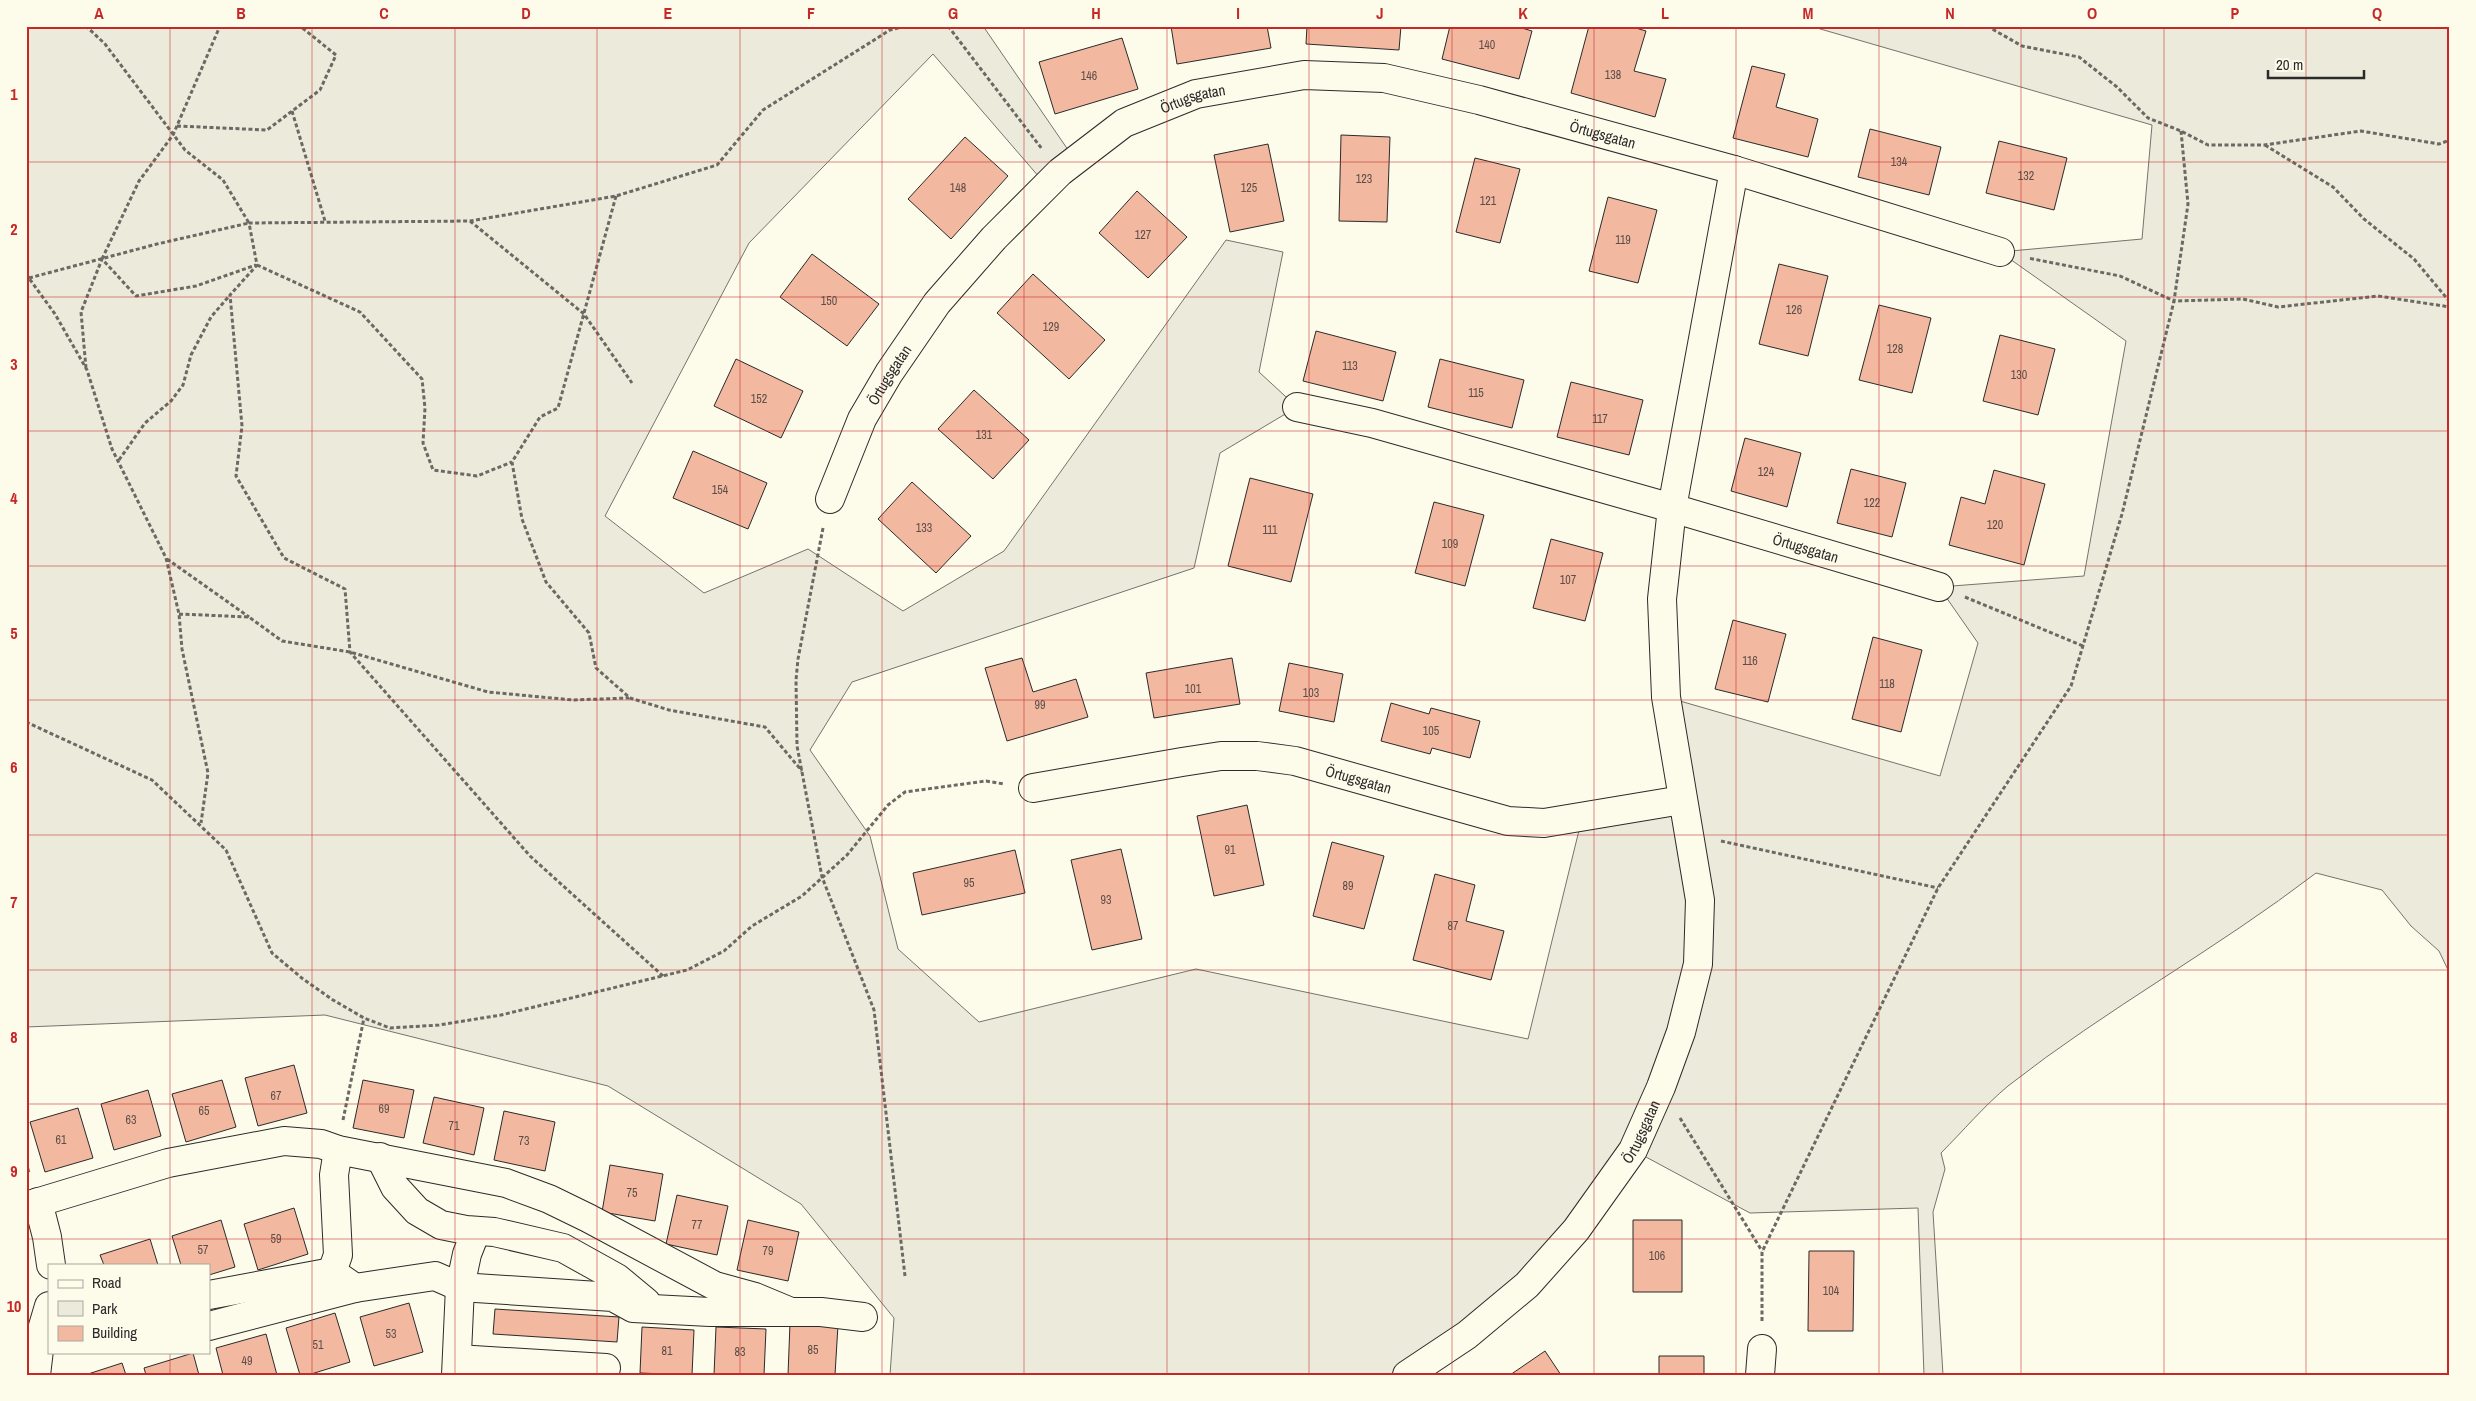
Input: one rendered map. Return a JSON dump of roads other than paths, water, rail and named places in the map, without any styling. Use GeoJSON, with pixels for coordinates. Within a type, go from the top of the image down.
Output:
{"type":"FeatureCollection","features":[{"type":"Feature","properties":{"kind":"street","name":"Örtugsgatan"},"geometry":{"type":"LineString","coordinates":[[830,499],[862,419],[889,373],[937,303],[994,238],[1060,172],[1124,123],[1196,94],[1304,75],[1384,78],[1480,100],[1734,170],[2000,252]]}},
{"type":"Feature","properties":{"kind":"street","name":"Örtugsgatan"},"geometry":{"type":"LineString","coordinates":[[1408,1375],[1467,1335],[1527,1285],[1576,1230],[1633,1150],[1661,1087],[1681,1032],[1698,964],[1700,900],[1666,697],[1662,599],[1672,508],[1734,170]]}},
{"type":"Feature","properties":{"kind":"street","name":"Örtugsgatan"},"geometry":{"type":"LineString","coordinates":[[1296,407],[1372,423],[1672,508],[1940,587]]}},
{"type":"Feature","properties":{"kind":"street","name":"Örtugsgatan"},"geometry":{"type":"LineString","coordinates":[[1033,788],[1221,756],[1257,756],[1295,761],[1508,821],[1544,824],[1682,800]]}},
{"type":"Feature","properties":{"kind":"street"},"geometry":{"type":"LineString","coordinates":[[51,1264],[48,1237],[32,1204],[168,1163],[284,1141],[322,1144],[338,1150],[380,1156],[506,1183],[588,1218],[715,1286],[755,1297],[791,1312]]}},
{"type":"Feature","properties":{"kind":"street"},"geometry":{"type":"LineString","coordinates":[[332,1272],[338,1255],[334,1175],[338,1150]]}},
{"type":"Feature","properties":{"kind":"street"},"geometry":{"type":"LineString","coordinates":[[380,1156],[395,1187],[417,1211],[441,1224],[476,1231],[494,1232],[563,1248],[617,1278],[656,1309]]}},
{"type":"Feature","properties":{"kind":"street"},"geometry":{"type":"LineString","coordinates":[[476,1231],[467,1254],[460,1287],[456,1367],[606,1368]]}},
{"type":"Feature","properties":{"kind":"street"},"geometry":{"type":"LineString","coordinates":[[210,1295],[332,1272],[356,1288]]}},
{"type":"Feature","properties":{"kind":"street"},"geometry":{"type":"LineString","coordinates":[[210,1326],[356,1288],[435,1276],[460,1287],[613,1297],[633,1308],[710,1312],[791,1312],[863,1317]]}},
{"type":"Feature","properties":{"kind":"street"},"geometry":{"type":"LineString","coordinates":[[40,1363],[48,1312]]}}]}
